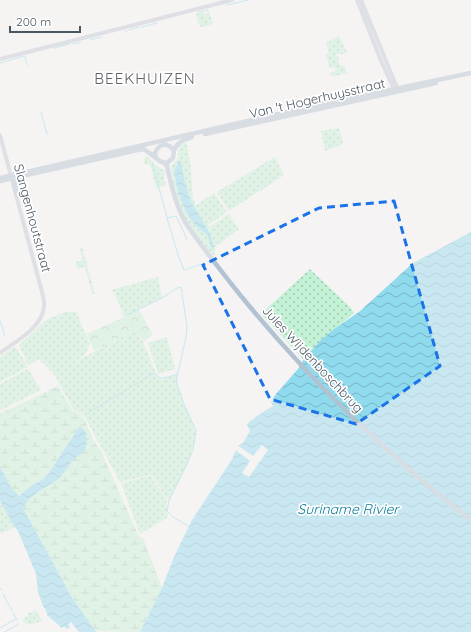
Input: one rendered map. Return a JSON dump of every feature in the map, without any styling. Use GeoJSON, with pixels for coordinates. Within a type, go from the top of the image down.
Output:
{"type":"FeatureCollection","features":[{"type":"Feature","properties":{"kind":"main road","name":"Van 't Hogerhuysstraat"},"geometry":{"type":"LineString","coordinates":[[174,151],[177,145],[187,138],[471,73]]}},
{"type":"Feature","properties":{"kind":"main road","name":"Van 't Hogerhuysstraat"},"geometry":{"type":"LineString","coordinates":[[0,181],[12,176],[190,134],[396,90],[471,76]]}},
{"type":"Feature","properties":{"kind":"main road","name":"Van 't Hogerhuysstraat"},"geometry":{"type":"LineString","coordinates":[[140,146],[164,144],[190,134]]}},
{"type":"Feature","properties":{"kind":"main road"},"geometry":{"type":"LineString","coordinates":[[164,144],[170,146],[174,151],[173,158],[169,162],[164,163],[160,162],[156,158],[156,150],[164,144]]}},
{"type":"Feature","properties":{"kind":"main road","name":"Van 't Hogerhuysstraat"},"geometry":{"type":"LineString","coordinates":[[0,178],[31,174],[139,149],[145,150],[156,158]]}},
{"type":"Feature","properties":{"kind":"main road","name":"Jules Wijdenboschbrug"},"geometry":{"type":"LineString","coordinates":[[169,162],[172,186]]}},
{"type":"Feature","properties":{"kind":"main road","name":"Jules Wijdenboschbrug"},"geometry":{"type":"LineString","coordinates":[[164,163],[167,166],[180,211],[185,220],[200,242],[254,312],[322,387],[368,433],[471,520]]}},
{"type":"Feature","properties":{"kind":"main road"},"geometry":{"type":"LineString","coordinates":[[16,192],[16,180],[31,174]]}},
{"type":"Feature","properties":{"kind":"street"},"geometry":{"type":"LineString","coordinates":[[0,58],[232,0]]}},
{"type":"Feature","properties":{"kind":"street"},"geometry":{"type":"LineString","coordinates":[[357,0],[396,90]]}},
{"type":"Feature","properties":{"kind":"street"},"geometry":{"type":"LineString","coordinates":[[361,0],[383,60]]}},
{"type":"Feature","properties":{"kind":"street","name":"Slangenhoutstraat"},"geometry":{"type":"LineString","coordinates":[[0,135],[42,292],[44,308],[40,320],[34,327],[0,353]]}},
{"type":"Feature","properties":{"kind":"highlighted area"},"geometry":{"type":"Polygon","coordinates":[[[394,201],[440,366],[356,424],[270,399],[203,265],[319,208],[394,201]]]}},
{"type":"Feature","properties":{"kind":"green space"},"geometry":{"type":"Polygon","coordinates":[[[209,11],[213,24],[200,27],[196,14],[203,12],[205,15],[209,11]]]}},
{"type":"Feature","properties":{"kind":"green space"},"geometry":{"type":"Polygon","coordinates":[[[339,36],[347,52],[336,54],[336,56],[338,57],[340,66],[344,65],[347,73],[332,77],[330,73],[336,71],[334,67],[330,68],[326,54],[329,53],[326,43],[339,36]]]}},
{"type":"Feature","properties":{"kind":"green space"},"geometry":{"type":"Polygon","coordinates":[[[339,128],[343,144],[325,151],[321,131],[339,128]]]}},
{"type":"Feature","properties":{"kind":"green space"},"geometry":{"type":"Polygon","coordinates":[[[186,142],[190,162],[193,199],[196,205],[214,193],[227,212],[208,225],[209,227],[229,214],[239,229],[215,247],[214,257],[189,225],[180,208],[176,194],[171,166],[178,158],[179,147],[186,142]]]}},
{"type":"Feature","properties":{"kind":"green space"},"geometry":{"type":"Polygon","coordinates":[[[147,156],[157,166],[165,171],[164,179],[166,185],[156,188],[150,164],[145,165],[144,159],[147,156]]]}},
{"type":"Feature","properties":{"kind":"green space"},"geometry":{"type":"Polygon","coordinates":[[[275,157],[284,175],[229,211],[217,192],[275,157]]]}},
{"type":"Feature","properties":{"kind":"green space"},"geometry":{"type":"Polygon","coordinates":[[[82,247],[95,294],[92,294],[85,267],[77,269],[76,262],[83,260],[79,248],[82,247]]]}},
{"type":"Feature","properties":{"kind":"green space"},"geometry":{"type":"Polygon","coordinates":[[[310,269],[350,307],[354,313],[324,338],[303,359],[261,314],[310,269]]]}},
{"type":"Feature","properties":{"kind":"green space"},"geometry":{"type":"Polygon","coordinates":[[[158,277],[162,298],[124,317],[114,292],[111,290],[158,277]]]}},
{"type":"Feature","properties":{"kind":"green space"},"geometry":{"type":"Polygon","coordinates":[[[139,310],[153,335],[144,341],[134,331],[94,351],[87,334],[139,310]]]}},
{"type":"Feature","properties":{"kind":"green space"},"geometry":{"type":"Polygon","coordinates":[[[65,312],[76,312],[90,344],[85,355],[71,364],[134,331],[143,342],[158,378],[162,379],[178,374],[178,388],[193,422],[196,436],[187,465],[169,501],[151,475],[120,482],[85,417],[73,409],[54,374],[39,359],[28,365],[19,345],[46,320],[65,312]]]}},
{"type":"Feature","properties":{"kind":"green space"},"geometry":{"type":"Polygon","coordinates":[[[167,337],[175,369],[158,374],[148,343],[167,337]]]}},
{"type":"Feature","properties":{"kind":"green space"},"geometry":{"type":"Polygon","coordinates":[[[15,346],[28,367],[0,382],[0,357],[15,346]]]}},
{"type":"Feature","properties":{"kind":"green space"},"geometry":{"type":"Polygon","coordinates":[[[28,369],[41,390],[1,410],[0,384],[28,369]]]}},
{"type":"Feature","properties":{"kind":"green space"},"geometry":{"type":"Polygon","coordinates":[[[58,386],[72,410],[83,417],[95,443],[101,451],[139,537],[143,538],[162,588],[140,632],[95,631],[71,596],[23,508],[27,502],[42,488],[57,480],[74,458],[82,453],[71,441],[49,473],[19,496],[10,486],[0,466],[0,412],[1,413],[58,386]]]}},
{"type":"Feature","properties":{"kind":"green space"},"geometry":{"type":"Polygon","coordinates":[[[150,476],[166,498],[168,517],[140,534],[121,483],[150,476]]]}},
{"type":"Feature","properties":{"kind":"green space"},"geometry":{"type":"Polygon","coordinates":[[[0,500],[15,527],[0,534],[0,500]]]}},
{"type":"Feature","properties":{"kind":"green space"},"geometry":{"type":"Polygon","coordinates":[[[36,610],[42,621],[29,624],[22,620],[28,616],[27,614],[36,610]]]}},
{"type":"Feature","properties":{"kind":"water"},"geometry":{"type":"Polygon","coordinates":[[[180,160],[189,196],[208,230],[213,243],[213,250],[207,234],[193,223],[180,198],[174,171],[180,160]]]}},
{"type":"Feature","properties":{"kind":"water","name":"Suriname Rivier"},"geometry":{"type":"Polygon","coordinates":[[[471,232],[471,632],[140,632],[162,588],[174,557],[192,520],[231,461],[238,446],[243,443],[250,431],[247,424],[273,406],[271,402],[276,394],[321,340],[359,312],[413,263],[471,232]]]}},
{"type":"Feature","properties":{"kind":"water"},"geometry":{"type":"Polygon","coordinates":[[[80,426],[86,432],[87,437],[87,443],[84,451],[76,457],[60,478],[34,495],[23,508],[71,596],[96,632],[79,632],[71,622],[68,624],[70,628],[67,629],[64,626],[62,628],[47,615],[38,592],[36,574],[18,531],[0,500],[0,466],[10,486],[19,496],[49,473],[80,426]]]}},
{"type":"Feature","properties":{"kind":"pier"},"geometry":{"type":"Polygon","coordinates":[[[237,445],[253,456],[262,445],[268,450],[249,477],[242,473],[250,461],[234,449],[237,445]]]}},
{"type":"Feature","properties":{"kind":"waterway"},"geometry":{"type":"LineString","coordinates":[[227,5],[248,0]]}},
{"type":"Feature","properties":{"kind":"waterway"},"geometry":{"type":"LineString","coordinates":[[198,12],[208,10]]}},
{"type":"Feature","properties":{"kind":"waterway"},"geometry":{"type":"LineString","coordinates":[[142,27],[157,23]]}},
{"type":"Feature","properties":{"kind":"waterway"},"geometry":{"type":"LineString","coordinates":[[129,30],[139,27]]}},
{"type":"Feature","properties":{"kind":"waterway"},"geometry":{"type":"LineString","coordinates":[[90,40],[102,37]]}},
{"type":"Feature","properties":{"kind":"waterway"},"geometry":{"type":"LineString","coordinates":[[73,44],[81,42]]}},
{"type":"Feature","properties":{"kind":"waterway"},"geometry":{"type":"LineString","coordinates":[[54,48],[70,44]]}},
{"type":"Feature","properties":{"kind":"waterway"},"geometry":{"type":"LineString","coordinates":[[0,63],[25,56],[27,65]]}},
{"type":"Feature","properties":{"kind":"waterway"},"geometry":{"type":"LineString","coordinates":[[41,112],[47,134]]}},
{"type":"Feature","properties":{"kind":"waterway"},"geometry":{"type":"LineString","coordinates":[[152,163],[167,217]]}},
{"type":"Feature","properties":{"kind":"waterway"},"geometry":{"type":"LineString","coordinates":[[187,239],[176,216],[167,218],[184,270],[202,264]]}},
{"type":"Feature","properties":{"kind":"waterway"},"geometry":{"type":"LineString","coordinates":[[162,298],[181,287],[187,326],[176,381],[186,410],[196,430],[193,450],[169,501],[167,511],[173,517],[190,527]]}},
{"type":"Feature","properties":{"kind":"waterway"},"geometry":{"type":"LineString","coordinates":[[127,315],[162,298]]}},
{"type":"Feature","properties":{"kind":"waterway"},"geometry":{"type":"LineString","coordinates":[[0,321],[5,336]]}},
{"type":"Feature","properties":{"kind":"waterway"},"geometry":{"type":"LineString","coordinates":[[88,413],[154,373],[162,378],[178,374]]}},
{"type":"Feature","properties":{"kind":"waterway"},"geometry":{"type":"LineString","coordinates":[[3,594],[12,611]]}},
{"type":"Feature","properties":{"kind":"waterway"},"geometry":{"type":"LineString","coordinates":[[13,613],[17,620]]}},
{"type":"Feature","properties":{"kind":"waterway"},"geometry":{"type":"LineString","coordinates":[[0,628],[16,619]]}},
{"type":"Feature","properties":{"kind":"waterway"},"geometry":{"type":"LineString","coordinates":[[4,632],[19,624],[18,623]]}},
{"type":"Feature","properties":{"kind":"district","name":"BEEKHUIZEN"},"geometry":{"type":"Point","coordinates":[145,79]}}]}
